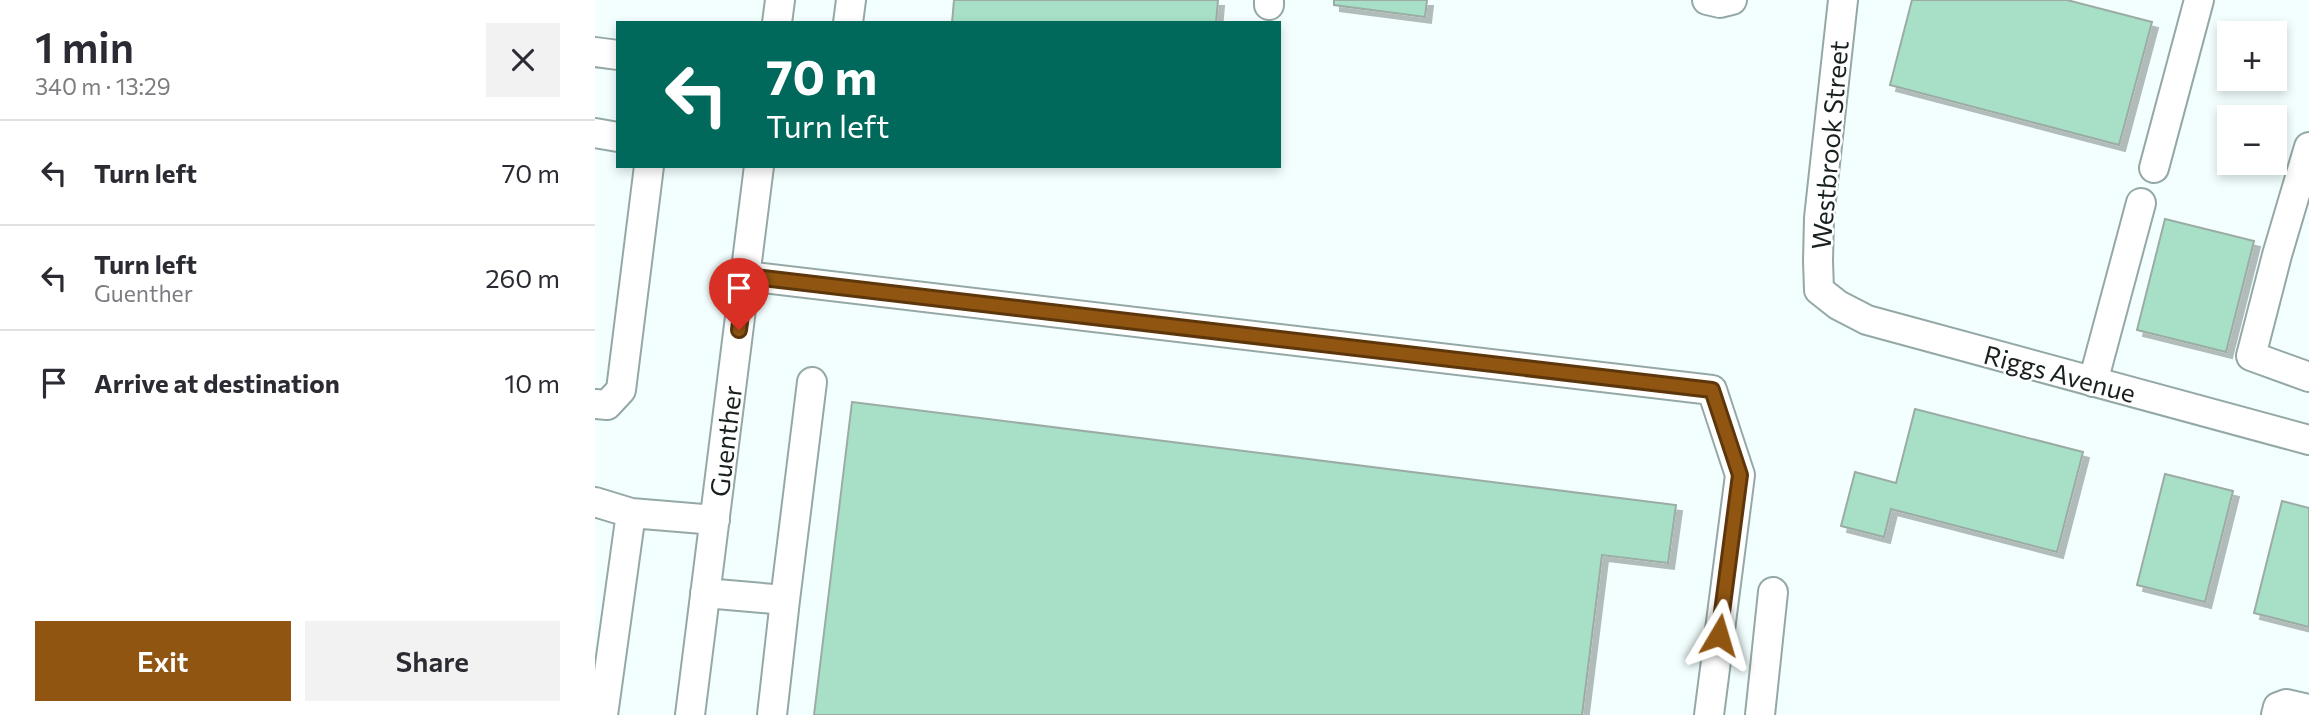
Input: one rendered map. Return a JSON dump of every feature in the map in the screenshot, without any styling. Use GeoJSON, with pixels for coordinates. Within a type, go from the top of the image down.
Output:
{"type":"FeatureCollection","features":[{"type":"Feature","properties":{"kind":"street"},"geometry":{"type":"LineString","coordinates":[[777,21],[780,0]]}},
{"type":"Feature","properties":{"kind":"street"},"geometry":{"type":"LineString","coordinates":[[848,21],[851,0]]}},
{"type":"Feature","properties":{"kind":"street"},"geometry":{"type":"LineString","coordinates":[[1707,0],[1720,3],[1732,0]]}},
{"type":"Feature","properties":{"kind":"street","name":"Westbrook Street"},"geometry":{"type":"LineString","coordinates":[[1819,290],[1819,218],[1843,0]]}},
{"type":"Feature","properties":{"kind":"street"},"geometry":{"type":"LineString","coordinates":[[2154,168],[2199,0]]}},
{"type":"Feature","properties":{"kind":"street"},"geometry":{"type":"LineString","coordinates":[[595,52],[616,55]]}},
{"type":"Feature","properties":{"kind":"street"},"geometry":{"type":"LineString","coordinates":[[595,133],[616,137]]}},
{"type":"Feature","properties":{"kind":"street"},"geometry":{"type":"LineString","coordinates":[[2309,147],[2251,356],[2309,377]]}},
{"type":"Feature","properties":{"kind":"street"},"geometry":{"type":"LineString","coordinates":[[595,404],[607,405],[621,390],[649,168]]}},
{"type":"Feature","properties":{"kind":"street","name":"Guenther"},"geometry":{"type":"LineString","coordinates":[[690,715],[759,168]]}},
{"type":"Feature","properties":{"kind":"street"},"geometry":{"type":"LineString","coordinates":[[2093,382],[2141,203]]}},
{"type":"Feature","properties":{"kind":"street"},"geometry":{"type":"LineString","coordinates":[[746,276],[1712,390],[1740,475],[1709,715]]}},
{"type":"Feature","properties":{"kind":"street","name":"Riggs Avenue"},"geometry":{"type":"LineString","coordinates":[[1819,290],[1837,305],[1867,320],[2309,440]]}},
{"type":"Feature","properties":{"kind":"street"},"geometry":{"type":"LineString","coordinates":[[772,715],[812,382]]}},
{"type":"Feature","properties":{"kind":"street"},"geometry":{"type":"LineString","coordinates":[[595,502],[631,513],[715,520]]}},
{"type":"Feature","properties":{"kind":"street"},"geometry":{"type":"LineString","coordinates":[[603,715],[631,513]]}},
{"type":"Feature","properties":{"kind":"street"},"geometry":{"type":"LineString","coordinates":[[705,593],[785,600]]}},
{"type":"Feature","properties":{"kind":"street"},"geometry":{"type":"LineString","coordinates":[[1760,715],[1773,593]]}},
{"type":"Feature","properties":{"kind":"street"},"geometry":{"type":"LineString","coordinates":[[2276,715],[2279,707],[2285,704],[2309,709]]}},
{"type":"Feature","properties":{"kind":"building"},"geometry":{"type":"Polygon","coordinates":[[[954,0],[1218,0],[1216,21],[952,21],[954,0]]]}},
{"type":"Feature","properties":{"kind":"building"},"geometry":{"type":"Polygon","coordinates":[[[1334,0],[1427,0],[1425,17],[1334,5],[1334,0]]]}},
{"type":"Feature","properties":{"kind":"building"},"geometry":{"type":"Polygon","coordinates":[[[1912,0],[2067,0],[2152,22],[2119,145],[1890,85],[1912,0]]]}},
{"type":"Feature","properties":{"kind":"building"},"geometry":{"type":"Polygon","coordinates":[[[2165,219],[2254,241],[2226,352],[2137,330],[2165,219]]]}},
{"type":"Feature","properties":{"kind":"building"},"geometry":{"type":"Polygon","coordinates":[[[852,402],[1676,505],[1668,563],[1602,555],[1582,715],[814,715],[852,402]]]}},
{"type":"Feature","properties":{"kind":"building"},"geometry":{"type":"Polygon","coordinates":[[[1915,409],[2083,452],[2057,552],[1891,509],[1884,537],[1841,526],[1855,472],[1896,483],[1915,409]]]}},
{"type":"Feature","properties":{"kind":"building"},"geometry":{"type":"Polygon","coordinates":[[[2165,474],[2233,491],[2205,602],[2137,585],[2165,474]]]}},
{"type":"Feature","properties":{"kind":"building"},"geometry":{"type":"Polygon","coordinates":[[[2282,501],[2309,508],[2309,627],[2254,613],[2282,501]]]}},
{"type":"Feature","properties":{"kind":"route"},"geometry":{"type":"LineString","coordinates":[[739,330],[746,276],[1712,390],[1740,475],[1719,635]]}}]}
